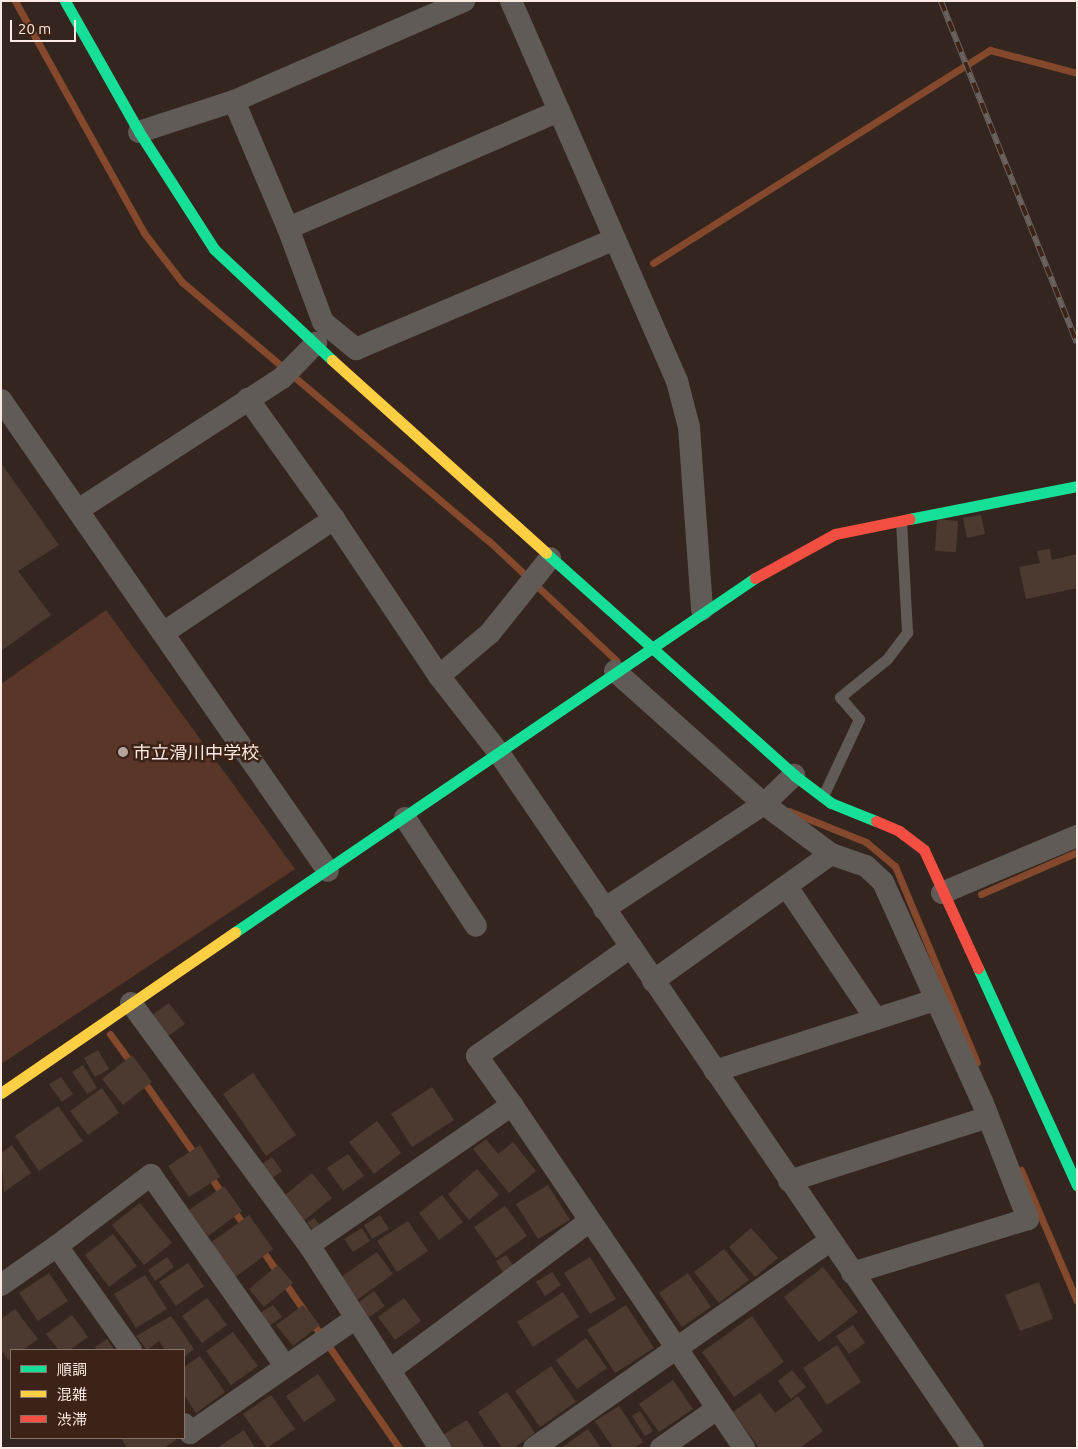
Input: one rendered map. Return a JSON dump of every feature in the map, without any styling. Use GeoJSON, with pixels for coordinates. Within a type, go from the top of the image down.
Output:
{"type":"FeatureCollection","features":[{"type":"Feature","properties":{"kind":"street"},"geometry":{"type":"LineString","coordinates":[[65,1],[139,132],[214,249],[256,292],[316,343],[648,648],[794,775],[822,796],[899,831],[924,850],[1077,1185]]}},
{"type":"Feature","properties":{"kind":"street"},"geometry":{"type":"LineString","coordinates":[[139,132],[234,100],[464,1]]}},
{"type":"Feature","properties":{"kind":"street"},"geometry":{"type":"LineString","coordinates":[[511,1],[613,240],[677,380],[689,427],[702,610]]}},
{"type":"Feature","properties":{"kind":"street"},"geometry":{"type":"LineString","coordinates":[[234,100],[288,228],[323,322],[356,349],[613,240]]}},
{"type":"Feature","properties":{"kind":"street"},"geometry":{"type":"LineString","coordinates":[[288,228],[559,111]]}},
{"type":"Feature","properties":{"kind":"street"},"geometry":{"type":"LineString","coordinates":[[78,510],[282,378],[316,343]]}},
{"type":"Feature","properties":{"kind":"street"},"geometry":{"type":"LineString","coordinates":[[248,399],[334,519],[439,676],[499,753],[852,1274],[973,1448]]}},
{"type":"Feature","properties":{"kind":"street"},"geometry":{"type":"LineString","coordinates":[[1,400],[328,871]]}},
{"type":"Feature","properties":{"kind":"street"},"geometry":{"type":"LineString","coordinates":[[1,1093],[405,818],[702,610],[835,534],[1077,486]]}},
{"type":"Feature","properties":{"kind":"street"},"geometry":{"type":"LineString","coordinates":[[164,633],[334,519]]}},
{"type":"Feature","properties":{"kind":"street"},"geometry":{"type":"LineString","coordinates":[[439,676],[490,632],[550,558]]}},
{"type":"Feature","properties":{"kind":"street"},"geometry":{"type":"LineString","coordinates":[[615,671],[764,804],[831,854],[866,866],[882,882],[988,1117],[1028,1219],[852,1274]]}},
{"type":"Feature","properties":{"kind":"street"},"geometry":{"type":"LineString","coordinates":[[604,909],[764,804],[794,775]]}},
{"type":"Feature","properties":{"kind":"street"},"geometry":{"type":"LineString","coordinates":[[405,818],[476,926]]}},
{"type":"Feature","properties":{"kind":"street"},"geometry":{"type":"LineString","coordinates":[[942,893],[1077,836]]}},
{"type":"Feature","properties":{"kind":"street"},"geometry":{"type":"LineString","coordinates":[[653,981],[831,854]]}},
{"type":"Feature","properties":{"kind":"street"},"geometry":{"type":"LineString","coordinates":[[787,887],[876,1019]]}},
{"type":"Feature","properties":{"kind":"street"},"geometry":{"type":"LineString","coordinates":[[631,947],[478,1056],[744,1448]]}},
{"type":"Feature","properties":{"kind":"street"},"geometry":{"type":"LineString","coordinates":[[715,1071],[935,1000]]}},
{"type":"Feature","properties":{"kind":"street"},"geometry":{"type":"LineString","coordinates":[[131,1003],[309,1245],[440,1448]]}},
{"type":"Feature","properties":{"kind":"street"},"geometry":{"type":"LineString","coordinates":[[309,1245],[512,1105]]}},
{"type":"Feature","properties":{"kind":"street"},"geometry":{"type":"LineString","coordinates":[[789,1181],[988,1117]]}},
{"type":"Feature","properties":{"kind":"street"},"geometry":{"type":"LineString","coordinates":[[1,1286],[151,1175],[286,1366]]}},
{"type":"Feature","properties":{"kind":"street"},"geometry":{"type":"LineString","coordinates":[[390,1370],[590,1221]]}},
{"type":"Feature","properties":{"kind":"street"},"geometry":{"type":"LineString","coordinates":[[534,1448],[677,1350],[830,1241]]}},
{"type":"Feature","properties":{"kind":"street"},"geometry":{"type":"LineString","coordinates":[[57,1246],[130,1349]]}},
{"type":"Feature","properties":{"kind":"street"},"geometry":{"type":"LineString","coordinates":[[185,1426],[190,1433],[356,1318]]}},
{"type":"Feature","properties":{"kind":"street"},"geometry":{"type":"LineString","coordinates":[[661,1448],[718,1409]]}},
{"type":"Feature","properties":{"kind":"lane"},"geometry":{"type":"LineString","coordinates":[[822,796],[859,719],[840,697],[887,659],[907,632],[900,520]]}},
{"type":"Feature","properties":{"kind":"shaded area","name":"市立滑川中学校"},"geometry":{"type":"Polygon","coordinates":[[[106,610],[295,869],[1,1064],[1,684],[106,610]]]}},
{"type":"Feature","properties":{"kind":"building"},"geometry":{"type":"Polygon","coordinates":[[[1,463],[59,545],[18,571],[51,615],[1,651],[1,463]]]}},
{"type":"Feature","properties":{"kind":"building"},"geometry":{"type":"Polygon","coordinates":[[[981,515],[985,534],[967,538],[963,518],[981,515]]]}},
{"type":"Feature","properties":{"kind":"building"},"geometry":{"type":"Polygon","coordinates":[[[937,519],[958,521],[956,552],[935,551],[937,519]]]}},
{"type":"Feature","properties":{"kind":"building"},"geometry":{"type":"Polygon","coordinates":[[[1050,549],[1052,560],[1077,554],[1077,588],[1026,599],[1019,567],[1040,563],[1037,551],[1050,549]]]}},
{"type":"Feature","properties":{"kind":"building"},"geometry":{"type":"Polygon","coordinates":[[[169,1003],[185,1024],[164,1039],[149,1017],[169,1003]]]}},
{"type":"Feature","properties":{"kind":"building"},"geometry":{"type":"Polygon","coordinates":[[[98,1050],[109,1069],[95,1077],[84,1058],[98,1050]]]}},
{"type":"Feature","properties":{"kind":"building"},"geometry":{"type":"Polygon","coordinates":[[[132,1055],[152,1082],[123,1105],[102,1079],[132,1055]]]}},
{"type":"Feature","properties":{"kind":"building"},"geometry":{"type":"Polygon","coordinates":[[[83,1065],[97,1088],[87,1094],[72,1072],[83,1065]]]}},
{"type":"Feature","properties":{"kind":"building"},"geometry":{"type":"Polygon","coordinates":[[[253,1073],[296,1135],[266,1156],[223,1094],[253,1073]]]}},
{"type":"Feature","properties":{"kind":"building"},"geometry":{"type":"Polygon","coordinates":[[[61,1077],[73,1094],[62,1102],[49,1084],[61,1077]]]}},
{"type":"Feature","properties":{"kind":"building"},"geometry":{"type":"Polygon","coordinates":[[[432,1087],[454,1120],[412,1147],[391,1114],[432,1087]]]}},
{"type":"Feature","properties":{"kind":"building"},"geometry":{"type":"Polygon","coordinates":[[[102,1088],[119,1113],[88,1135],[70,1111],[102,1088]]]}},
{"type":"Feature","properties":{"kind":"building"},"geometry":{"type":"Polygon","coordinates":[[[58,1106],[83,1141],[39,1171],[15,1136],[58,1106]]]}},
{"type":"Feature","properties":{"kind":"building"},"geometry":{"type":"Polygon","coordinates":[[[377,1121],[401,1153],[374,1174],[349,1142],[377,1121]]]}},
{"type":"Feature","properties":{"kind":"building"},"geometry":{"type":"Polygon","coordinates":[[[486,1139],[498,1154],[513,1142],[536,1171],[509,1193],[473,1149],[486,1139]]]}},
{"type":"Feature","properties":{"kind":"building"},"geometry":{"type":"Polygon","coordinates":[[[12,1145],[31,1173],[4,1192],[1,1153],[12,1145]]]}},
{"type":"Feature","properties":{"kind":"building"},"geometry":{"type":"Polygon","coordinates":[[[200,1145],[220,1177],[189,1197],[168,1166],[200,1145]]]}},
{"type":"Feature","properties":{"kind":"building"},"geometry":{"type":"Polygon","coordinates":[[[348,1154],[364,1176],[343,1191],[327,1168],[348,1154]]]}},
{"type":"Feature","properties":{"kind":"building"},"geometry":{"type":"Polygon","coordinates":[[[272,1157],[282,1171],[266,1183],[255,1169],[272,1157]]]}},
{"type":"Feature","properties":{"kind":"building"},"geometry":{"type":"Polygon","coordinates":[[[477,1169],[499,1195],[469,1220],[448,1194],[477,1169]]]}},
{"type":"Feature","properties":{"kind":"building"},"geometry":{"type":"Polygon","coordinates":[[[312,1173],[332,1198],[300,1224],[280,1199],[312,1173]]]}},
{"type":"Feature","properties":{"kind":"building"},"geometry":{"type":"Polygon","coordinates":[[[548,1185],[570,1220],[538,1239],[516,1204],[548,1185]]]}},
{"type":"Feature","properties":{"kind":"building"},"geometry":{"type":"Polygon","coordinates":[[[224,1186],[242,1211],[208,1236],[189,1210],[224,1186]]]}},
{"type":"Feature","properties":{"kind":"building"},"geometry":{"type":"Polygon","coordinates":[[[442,1195],[463,1222],[439,1240],[419,1213],[442,1195]]]}},
{"type":"Feature","properties":{"kind":"building"},"geometry":{"type":"Polygon","coordinates":[[[140,1203],[172,1243],[144,1265],[112,1225],[140,1203]]]}},
{"type":"Feature","properties":{"kind":"building"},"geometry":{"type":"Polygon","coordinates":[[[505,1206],[527,1236],[496,1258],[474,1227],[505,1206]]]}},
{"type":"Feature","properties":{"kind":"building"},"geometry":{"type":"Polygon","coordinates":[[[249,1215],[273,1249],[234,1278],[209,1244],[249,1215]]]}},
{"type":"Feature","properties":{"kind":"building"},"geometry":{"type":"Polygon","coordinates":[[[380,1215],[389,1229],[372,1239],[364,1225],[380,1215]]]}},
{"type":"Feature","properties":{"kind":"building"},"geometry":{"type":"Polygon","coordinates":[[[314,1218],[320,1225],[313,1230],[307,1223],[314,1218]]]}},
{"type":"Feature","properties":{"kind":"building"},"geometry":{"type":"Polygon","coordinates":[[[408,1221],[428,1251],[397,1272],[377,1241],[408,1221]]]}},
{"type":"Feature","properties":{"kind":"building"},"geometry":{"type":"Polygon","coordinates":[[[362,1228],[370,1241],[353,1252],[344,1239],[362,1228]]]}},
{"type":"Feature","properties":{"kind":"building"},"geometry":{"type":"Polygon","coordinates":[[[751,1228],[778,1258],[755,1277],[729,1247],[751,1228]]]}},
{"type":"Feature","properties":{"kind":"building"},"geometry":{"type":"Polygon","coordinates":[[[113,1234],[137,1266],[109,1287],[85,1255],[113,1234]]]}},
{"type":"Feature","properties":{"kind":"building"},"geometry":{"type":"Polygon","coordinates":[[[724,1249],[749,1280],[719,1303],[694,1272],[724,1249]]]}},
{"type":"Feature","properties":{"kind":"building"},"geometry":{"type":"Polygon","coordinates":[[[377,1252],[393,1274],[357,1300],[341,1277],[377,1252]]]}},
{"type":"Feature","properties":{"kind":"building"},"geometry":{"type":"Polygon","coordinates":[[[506,1255],[514,1267],[504,1274],[496,1261],[506,1255]]]}},
{"type":"Feature","properties":{"kind":"building"},"geometry":{"type":"Polygon","coordinates":[[[167,1257],[174,1267],[155,1281],[148,1270],[167,1257]]]}},
{"type":"Feature","properties":{"kind":"building"},"geometry":{"type":"Polygon","coordinates":[[[590,1257],[616,1299],[590,1314],[564,1273],[590,1257]]]}},
{"type":"Feature","properties":{"kind":"building"},"geometry":{"type":"Polygon","coordinates":[[[188,1263],[204,1286],[176,1306],[159,1282],[188,1263]]]}},
{"type":"Feature","properties":{"kind":"building"},"geometry":{"type":"Polygon","coordinates":[[[278,1265],[293,1283],[264,1307],[249,1289],[278,1265]]]}},
{"type":"Feature","properties":{"kind":"building"},"geometry":{"type":"Polygon","coordinates":[[[823,1267],[858,1312],[819,1342],[784,1297],[823,1267]]]}},
{"type":"Feature","properties":{"kind":"building"},"geometry":{"type":"Polygon","coordinates":[[[552,1272],[561,1285],[545,1296],[536,1282],[552,1272]]]}},
{"type":"Feature","properties":{"kind":"building"},"geometry":{"type":"Polygon","coordinates":[[[49,1273],[68,1301],[38,1321],[19,1293],[49,1273]]]}},
{"type":"Feature","properties":{"kind":"building"},"geometry":{"type":"Polygon","coordinates":[[[688,1273],[711,1307],[682,1327],[659,1293],[688,1273]]]}},
{"type":"Feature","properties":{"kind":"building"},"geometry":{"type":"Polygon","coordinates":[[[145,1275],[167,1309],[136,1328],[114,1294],[145,1275]]]}},
{"type":"Feature","properties":{"kind":"building"},"geometry":{"type":"Polygon","coordinates":[[[1039,1282],[1053,1319],[1020,1331],[1005,1295],[1039,1282]]]}},
{"type":"Feature","properties":{"kind":"building"},"geometry":{"type":"Polygon","coordinates":[[[374,1291],[385,1306],[369,1317],[359,1302],[374,1291]]]}},
{"type":"Feature","properties":{"kind":"building"},"geometry":{"type":"Polygon","coordinates":[[[563,1292],[579,1317],[533,1347],[517,1322],[563,1292]]]}},
{"type":"Feature","properties":{"kind":"building"},"geometry":{"type":"Polygon","coordinates":[[[207,1298],[227,1325],[202,1343],[182,1316],[207,1298]]]}},
{"type":"Feature","properties":{"kind":"building"},"geometry":{"type":"Polygon","coordinates":[[[404,1298],[421,1321],[395,1340],[378,1317],[404,1298]]]}},
{"type":"Feature","properties":{"kind":"building"},"geometry":{"type":"Polygon","coordinates":[[[273,1305],[282,1317],[269,1326],[260,1313],[273,1305]]]}},
{"type":"Feature","properties":{"kind":"building"},"geometry":{"type":"Polygon","coordinates":[[[303,1305],[320,1325],[293,1346],[276,1325],[303,1305]]]}},
{"type":"Feature","properties":{"kind":"building"},"geometry":{"type":"Polygon","coordinates":[[[626,1305],[654,1348],[615,1373],[587,1330],[626,1305]]]}},
{"type":"Feature","properties":{"kind":"building"},"geometry":{"type":"Polygon","coordinates":[[[15,1309],[38,1339],[24,1349],[10,1349],[9,1361],[1,1350],[1,1319],[15,1309]]]}},
{"type":"Feature","properties":{"kind":"building"},"geometry":{"type":"Polygon","coordinates":[[[72,1315],[88,1337],[71,1349],[58,1349],[46,1334],[72,1315]]]}},
{"type":"Feature","properties":{"kind":"building"},"geometry":{"type":"Polygon","coordinates":[[[171,1316],[194,1349],[185,1356],[185,1349],[164,1349],[159,1341],[146,1349],[136,1336],[171,1316]]]}},
{"type":"Feature","properties":{"kind":"building"},"geometry":{"type":"Polygon","coordinates":[[[752,1316],[784,1362],[734,1397],[702,1352],[752,1316]]]}},
{"type":"Feature","properties":{"kind":"building"},"geometry":{"type":"Polygon","coordinates":[[[853,1325],[865,1343],[849,1354],[836,1336],[853,1325]]]}},
{"type":"Feature","properties":{"kind":"building"},"geometry":{"type":"Polygon","coordinates":[[[233,1332],[258,1366],[231,1385],[206,1351],[233,1332]]]}},
{"type":"Feature","properties":{"kind":"building"},"geometry":{"type":"Polygon","coordinates":[[[586,1338],[607,1368],[577,1389],[556,1360],[586,1338]]]}},
{"type":"Feature","properties":{"kind":"building"},"geometry":{"type":"Polygon","coordinates":[[[107,1339],[113,1349],[96,1349],[95,1347],[107,1339]]]}},
{"type":"Feature","properties":{"kind":"building"},"geometry":{"type":"Polygon","coordinates":[[[837,1345],[861,1382],[827,1405],[803,1368],[837,1345]]]}},
{"type":"Feature","properties":{"kind":"building"},"geometry":{"type":"Polygon","coordinates":[[[200,1356],[225,1392],[196,1413],[185,1396],[185,1366],[200,1356]]]}},
{"type":"Feature","properties":{"kind":"building"},"geometry":{"type":"Polygon","coordinates":[[[551,1366],[576,1402],[540,1427],[515,1391],[551,1366]]]}},
{"type":"Feature","properties":{"kind":"building"},"geometry":{"type":"Polygon","coordinates":[[[792,1370],[806,1387],[791,1399],[778,1381],[792,1370]]]}},
{"type":"Feature","properties":{"kind":"building"},"geometry":{"type":"Polygon","coordinates":[[[318,1374],[336,1400],[304,1422],[286,1396],[318,1374]]]}},
{"type":"Feature","properties":{"kind":"building"},"geometry":{"type":"Polygon","coordinates":[[[673,1380],[693,1409],[659,1432],[639,1404],[673,1380]]]}},
{"type":"Feature","properties":{"kind":"building"},"geometry":{"type":"Polygon","coordinates":[[[507,1392],[535,1433],[514,1448],[502,1448],[478,1412],[507,1392]]]}},
{"type":"Feature","properties":{"kind":"building"},"geometry":{"type":"Polygon","coordinates":[[[760,1393],[775,1413],[798,1396],[823,1431],[800,1448],[759,1448],[733,1412],[760,1393]]]}},
{"type":"Feature","properties":{"kind":"building"},"geometry":{"type":"Polygon","coordinates":[[[271,1395],[295,1429],[267,1448],[243,1414],[271,1395]]]}},
{"type":"Feature","properties":{"kind":"building"},"geometry":{"type":"Polygon","coordinates":[[[619,1406],[643,1442],[634,1448],[613,1448],[595,1421],[619,1406]]]}},
{"type":"Feature","properties":{"kind":"building"},"geometry":{"type":"Polygon","coordinates":[[[640,1411],[653,1431],[645,1436],[632,1416],[640,1411]]]}},
{"type":"Feature","properties":{"kind":"building"},"geometry":{"type":"Polygon","coordinates":[[[467,1420],[485,1448],[449,1448],[441,1436],[467,1420]]]}},
{"type":"Feature","properties":{"kind":"building"},"geometry":{"type":"Polygon","coordinates":[[[588,1429],[601,1448],[561,1448],[588,1429]]]}},
{"type":"Feature","properties":{"kind":"building"},"geometry":{"type":"Polygon","coordinates":[[[244,1430],[255,1448],[217,1448],[244,1430]]]}},
{"type":"Feature","properties":{"kind":"building"},"geometry":{"type":"Polygon","coordinates":[[[122,1439],[176,1440],[164,1448],[127,1448],[122,1439]]]}},
{"type":"Feature","properties":{"kind":"waterway"},"geometry":{"type":"LineString","coordinates":[[15,1],[144,233],[182,282],[489,541],[617,661]]}},
{"type":"Feature","properties":{"kind":"waterway"},"geometry":{"type":"LineString","coordinates":[[653,263],[990,50],[1077,73]]}},
{"type":"Feature","properties":{"kind":"waterway"},"geometry":{"type":"LineString","coordinates":[[789,811],[866,842],[895,866],[977,1063]]}},
{"type":"Feature","properties":{"kind":"waterway"},"geometry":{"type":"LineString","coordinates":[[981,894],[1077,852]]}},
{"type":"Feature","properties":{"kind":"waterway"},"geometry":{"type":"LineString","coordinates":[[110,1034],[133,1066]]}},
{"type":"Feature","properties":{"kind":"waterway"},"geometry":{"type":"LineString","coordinates":[[142,1079],[196,1156]]}},
{"type":"Feature","properties":{"kind":"waterway"},"geometry":{"type":"LineString","coordinates":[[1021,1170],[1077,1301]]}},
{"type":"Feature","properties":{"kind":"waterway"},"geometry":{"type":"LineString","coordinates":[[208,1173],[223,1195]]}},
{"type":"Feature","properties":{"kind":"waterway"},"geometry":{"type":"LineString","coordinates":[[232,1208],[246,1228]]}},
{"type":"Feature","properties":{"kind":"waterway"},"geometry":{"type":"LineString","coordinates":[[260,1247],[399,1448]]}},
{"type":"Feature","properties":{"kind":"railway"},"geometry":{"type":"LineString","coordinates":[[941,1],[1077,343]]}},
{"type":"Feature","properties":{"kind":"traffic: fast"},"geometry":{"type":"LineString","coordinates":[[65,1],[139,132],[214,249],[332,360]]}},
{"type":"Feature","properties":{"kind":"traffic: fast"},"geometry":{"type":"LineString","coordinates":[[909,519],[1077,486]]}},
{"type":"Feature","properties":{"kind":"traffic: fast"},"geometry":{"type":"LineString","coordinates":[[546,553],[794,775],[831,803],[876,821]]}},
{"type":"Feature","properties":{"kind":"traffic: fast"},"geometry":{"type":"LineString","coordinates":[[235,932],[755,578]]}},
{"type":"Feature","properties":{"kind":"traffic: fast"},"geometry":{"type":"LineString","coordinates":[[978,968],[1077,1185]]}},
{"type":"Feature","properties":{"kind":"traffic: slow"},"geometry":{"type":"LineString","coordinates":[[332,360],[546,553]]}},
{"type":"Feature","properties":{"kind":"traffic: slow"},"geometry":{"type":"LineString","coordinates":[[1,1093],[235,932]]}},
{"type":"Feature","properties":{"kind":"traffic: jam"},"geometry":{"type":"LineString","coordinates":[[755,578],[835,534],[909,519]]}},
{"type":"Feature","properties":{"kind":"traffic: jam"},"geometry":{"type":"LineString","coordinates":[[876,821],[899,831],[924,850],[978,968]]}},
{"type":"Feature","properties":{"kind":"place","name":"市立滑川中学校"},"geometry":{"type":"Point","coordinates":[123,752]}}]}
